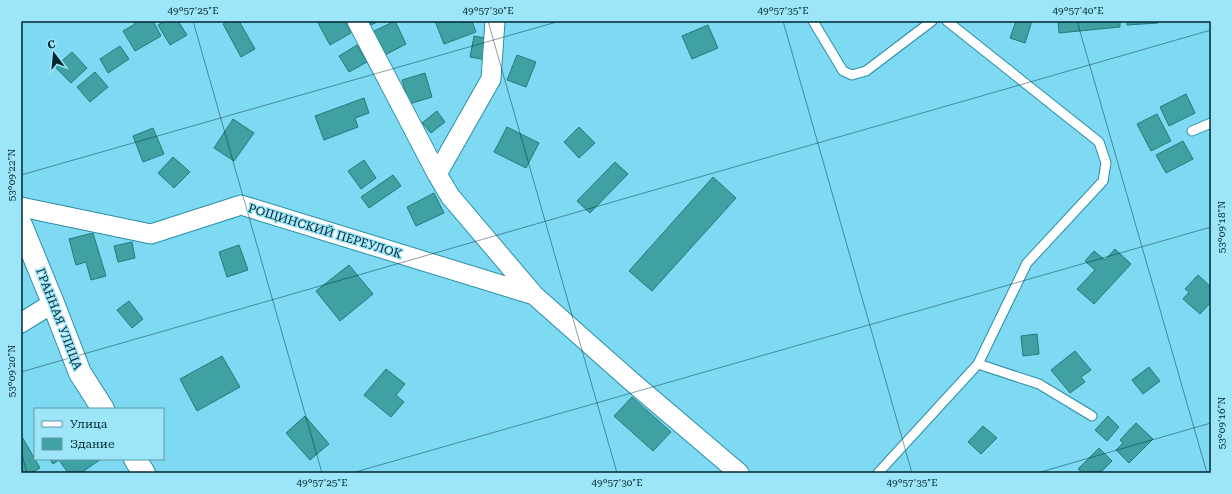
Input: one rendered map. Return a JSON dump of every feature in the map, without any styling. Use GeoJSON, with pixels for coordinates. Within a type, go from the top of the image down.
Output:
{"type":"FeatureCollection","features":[{"type":"Feature","properties":{"kind":"street"},"geometry":{"type":"LineString","coordinates":[[357,21],[450,196],[534,295],[738,473]]}},
{"type":"Feature","properties":{"kind":"street"},"geometry":{"type":"LineString","coordinates":[[437,174],[492,79],[495,21]]}},
{"type":"Feature","properties":{"kind":"street","name":"РОЩИНСКИЙ ПЕРЕУЛОК"},"geometry":{"type":"LineString","coordinates":[[21,207],[151,234],[241,205],[534,295]]}},
{"type":"Feature","properties":{"kind":"street","name":"ГРАННАЯ УЛИЦА"},"geometry":{"type":"LineString","coordinates":[[21,225],[80,373],[102,408]]}},
{"type":"Feature","properties":{"kind":"street"},"geometry":{"type":"LineString","coordinates":[[21,323],[53,303]]}},
{"type":"Feature","properties":{"kind":"street"},"geometry":{"type":"LineString","coordinates":[[136,460],[144,473]]}},
{"type":"Feature","properties":{"kind":"lane"},"geometry":{"type":"LineString","coordinates":[[812,21],[843,71],[852,74],[866,71],[932,21]]}},
{"type":"Feature","properties":{"kind":"lane"},"geometry":{"type":"LineString","coordinates":[[878,473],[978,364],[1027,263],[1103,181],[1106,163],[1099,142],[947,21]]}},
{"type":"Feature","properties":{"kind":"lane"},"geometry":{"type":"LineString","coordinates":[[1192,131],[1211,123]]}},
{"type":"Feature","properties":{"kind":"lane"},"geometry":{"type":"LineString","coordinates":[[978,364],[1039,384],[1092,416]]}},
{"type":"Feature","properties":{"kind":"building"},"geometry":{"type":"Polygon","coordinates":[[[133,21],[153,21],[161,36],[135,51],[123,31],[135,24],[133,21]]]}},
{"type":"Feature","properties":{"kind":"building"},"geometry":{"type":"Polygon","coordinates":[[[165,21],[178,21],[187,35],[170,45],[158,25],[165,21]]]}},
{"type":"Feature","properties":{"kind":"building"},"geometry":{"type":"Polygon","coordinates":[[[229,21],[239,21],[255,49],[241,57],[223,24],[229,21]]]}},
{"type":"Feature","properties":{"kind":"building"},"geometry":{"type":"Polygon","coordinates":[[[317,21],[345,21],[351,33],[330,45],[317,21]]]}},
{"type":"Feature","properties":{"kind":"building"},"geometry":{"type":"Polygon","coordinates":[[[370,21],[379,21],[371,25],[370,21]]]}},
{"type":"Feature","properties":{"kind":"building"},"geometry":{"type":"Polygon","coordinates":[[[395,21],[406,44],[383,56],[372,32],[395,21]]]}},
{"type":"Feature","properties":{"kind":"building"},"geometry":{"type":"Polygon","coordinates":[[[435,21],[461,21],[462,23],[472,21],[476,32],[444,44],[435,21]]]}},
{"type":"Feature","properties":{"kind":"building"},"geometry":{"type":"Polygon","coordinates":[[[1016,21],[1032,21],[1025,43],[1010,38],[1016,21]]]}},
{"type":"Feature","properties":{"kind":"building"},"geometry":{"type":"Polygon","coordinates":[[[1058,21],[1120,21],[1120,27],[1059,33],[1058,21]]]}},
{"type":"Feature","properties":{"kind":"building"},"geometry":{"type":"Polygon","coordinates":[[[1127,21],[1158,21],[1158,23],[1127,25],[1127,21]]]}},
{"type":"Feature","properties":{"kind":"building"},"geometry":{"type":"Polygon","coordinates":[[[708,25],[718,48],[692,59],[682,36],[708,25]]]}},
{"type":"Feature","properties":{"kind":"building"},"geometry":{"type":"Polygon","coordinates":[[[474,36],[491,39],[487,60],[470,57],[474,36]]]}},
{"type":"Feature","properties":{"kind":"building"},"geometry":{"type":"Polygon","coordinates":[[[357,45],[367,62],[349,72],[339,56],[357,45]]]}},
{"type":"Feature","properties":{"kind":"building"},"geometry":{"type":"Polygon","coordinates":[[[120,46],[129,59],[108,73],[100,59],[120,46]]]}},
{"type":"Feature","properties":{"kind":"building"},"geometry":{"type":"Polygon","coordinates":[[[72,52],[87,68],[71,83],[55,67],[72,52]]]}},
{"type":"Feature","properties":{"kind":"building"},"geometry":{"type":"Polygon","coordinates":[[[517,55],[536,62],[526,87],[507,80],[517,55]]]}},
{"type":"Feature","properties":{"kind":"building"},"geometry":{"type":"Polygon","coordinates":[[[95,72],[108,87],[90,102],[77,87],[95,72]]]}},
{"type":"Feature","properties":{"kind":"building"},"geometry":{"type":"Polygon","coordinates":[[[425,73],[432,97],[409,104],[402,80],[425,73]]]}},
{"type":"Feature","properties":{"kind":"building"},"geometry":{"type":"Polygon","coordinates":[[[1186,94],[1195,113],[1169,126],[1160,107],[1186,94]]]}},
{"type":"Feature","properties":{"kind":"building"},"geometry":{"type":"Polygon","coordinates":[[[364,98],[369,113],[355,118],[358,127],[324,140],[315,116],[364,98]]]}},
{"type":"Feature","properties":{"kind":"building"},"geometry":{"type":"Polygon","coordinates":[[[437,111],[445,122],[431,133],[422,123],[437,111]]]}},
{"type":"Feature","properties":{"kind":"building"},"geometry":{"type":"Polygon","coordinates":[[[1157,114],[1171,141],[1151,151],[1137,124],[1157,114]]]}},
{"type":"Feature","properties":{"kind":"building"},"geometry":{"type":"Polygon","coordinates":[[[233,119],[254,133],[234,161],[214,148],[233,119]]]}},
{"type":"Feature","properties":{"kind":"building"},"geometry":{"type":"Polygon","coordinates":[[[507,127],[539,143],[526,168],[494,152],[507,127]]]}},
{"type":"Feature","properties":{"kind":"building"},"geometry":{"type":"Polygon","coordinates":[[[579,127],[595,143],[579,158],[564,142],[579,127]]]}},
{"type":"Feature","properties":{"kind":"building"},"geometry":{"type":"Polygon","coordinates":[[[153,128],[164,154],[143,162],[133,136],[153,128]]]}},
{"type":"Feature","properties":{"kind":"building"},"geometry":{"type":"Polygon","coordinates":[[[1183,141],[1193,159],[1166,173],[1156,155],[1183,141]]]}},
{"type":"Feature","properties":{"kind":"building"},"geometry":{"type":"Polygon","coordinates":[[[173,157],[190,172],[174,188],[158,173],[173,157]]]}},
{"type":"Feature","properties":{"kind":"building"},"geometry":{"type":"Polygon","coordinates":[[[364,160],[376,178],[361,189],[348,171],[364,160]]]}},
{"type":"Feature","properties":{"kind":"building"},"geometry":{"type":"Polygon","coordinates":[[[615,162],[628,174],[590,213],[577,201],[615,162]]]}},
{"type":"Feature","properties":{"kind":"building"},"geometry":{"type":"Polygon","coordinates":[[[393,175],[401,186],[369,208],[361,197],[393,175]]]}},
{"type":"Feature","properties":{"kind":"building"},"geometry":{"type":"Polygon","coordinates":[[[713,177],[736,198],[652,291],[629,271],[713,177]]]}},
{"type":"Feature","properties":{"kind":"building"},"geometry":{"type":"Polygon","coordinates":[[[434,193],[444,213],[416,226],[407,207],[434,193]]]}},
{"type":"Feature","properties":{"kind":"building"},"geometry":{"type":"Polygon","coordinates":[[[93,233],[106,276],[91,280],[86,262],[76,265],[69,239],[93,233]]]}},
{"type":"Feature","properties":{"kind":"building"},"geometry":{"type":"Polygon","coordinates":[[[132,242],[135,258],[118,262],[114,246],[132,242]]]}},
{"type":"Feature","properties":{"kind":"building"},"geometry":{"type":"Polygon","coordinates":[[[239,245],[248,270],[227,277],[219,252],[239,245]]]}},
{"type":"Feature","properties":{"kind":"building"},"geometry":{"type":"Polygon","coordinates":[[[1115,249],[1131,264],[1094,304],[1077,289],[1095,270],[1085,261],[1094,251],[1105,260],[1115,249]]]}},
{"type":"Feature","properties":{"kind":"building"},"geometry":{"type":"Polygon","coordinates":[[[349,265],[373,294],[340,321],[316,291],[349,265]]]}},
{"type":"Feature","properties":{"kind":"building"},"geometry":{"type":"Polygon","coordinates":[[[1198,275],[1211,287],[1211,302],[1200,314],[1183,299],[1189,292],[1185,289],[1198,275]]]}},
{"type":"Feature","properties":{"kind":"building"},"geometry":{"type":"Polygon","coordinates":[[[129,301],[143,319],[132,328],[117,310],[129,301]]]}},
{"type":"Feature","properties":{"kind":"building"},"geometry":{"type":"Polygon","coordinates":[[[1037,334],[1039,354],[1023,356],[1021,336],[1037,334]]]}},
{"type":"Feature","properties":{"kind":"building"},"geometry":{"type":"Polygon","coordinates":[[[1075,351],[1091,370],[1081,377],[1085,382],[1070,393],[1051,370],[1075,351]]]}},
{"type":"Feature","properties":{"kind":"building"},"geometry":{"type":"Polygon","coordinates":[[[222,356],[240,387],[197,411],[180,379],[222,356]]]}},
{"type":"Feature","properties":{"kind":"building"},"geometry":{"type":"Polygon","coordinates":[[[1149,367],[1160,381],[1143,394],[1132,380],[1149,367]]]}},
{"type":"Feature","properties":{"kind":"building"},"geometry":{"type":"Polygon","coordinates":[[[386,369],[405,384],[396,395],[404,402],[391,417],[364,395],[386,369]]]}},
{"type":"Feature","properties":{"kind":"building"},"geometry":{"type":"Polygon","coordinates":[[[632,397],[671,432],[653,451],[614,416],[632,397]]]}},
{"type":"Feature","properties":{"kind":"building"},"geometry":{"type":"Polygon","coordinates":[[[305,416],[329,444],[310,460],[286,433],[305,416]]]}},
{"type":"Feature","properties":{"kind":"building"},"geometry":{"type":"Polygon","coordinates":[[[1108,416],[1119,427],[1107,441],[1095,430],[1108,416]]]}},
{"type":"Feature","properties":{"kind":"building"},"geometry":{"type":"Polygon","coordinates":[[[1136,423],[1153,439],[1129,463],[1116,450],[1123,443],[1120,440],[1136,423]]]}},
{"type":"Feature","properties":{"kind":"building"},"geometry":{"type":"Polygon","coordinates":[[[983,426],[997,438],[981,454],[968,442],[983,426]]]}},
{"type":"Feature","properties":{"kind":"building"},"geometry":{"type":"Polygon","coordinates":[[[21,435],[34,460],[40,468],[31,473],[21,473],[21,435]]]}},
{"type":"Feature","properties":{"kind":"building"},"geometry":{"type":"Polygon","coordinates":[[[1099,448],[1112,461],[1100,473],[1083,473],[1078,469],[1099,448]]]}},
{"type":"Feature","properties":{"kind":"building"},"geometry":{"type":"Polygon","coordinates":[[[51,460],[59,460],[53,464],[51,460]]]}},
{"type":"Feature","properties":{"kind":"building"},"geometry":{"type":"Polygon","coordinates":[[[59,460],[100,460],[81,473],[68,473],[59,460]]]}}]}
